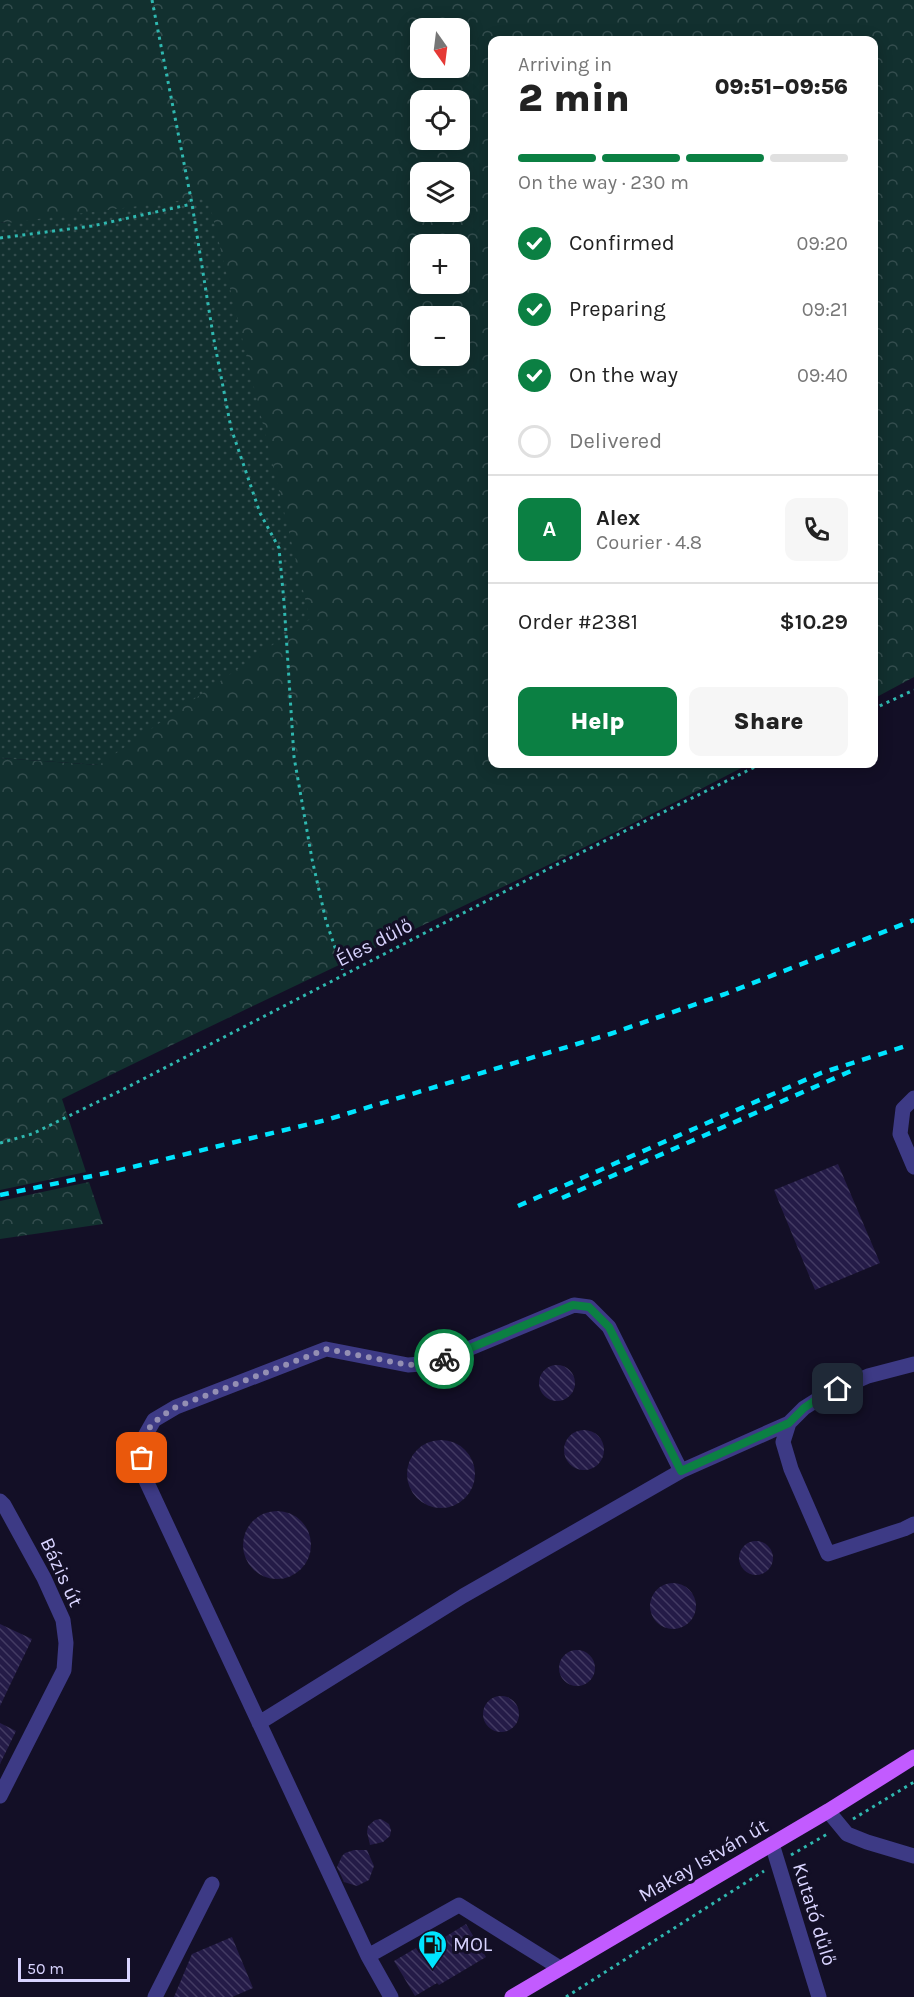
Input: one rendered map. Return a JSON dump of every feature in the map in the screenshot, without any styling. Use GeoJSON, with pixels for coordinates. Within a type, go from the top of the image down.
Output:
{"type":"FeatureCollection","features":[{"type":"Feature","properties":{"kind":"main road","name":"Makay István út"},"geometry":{"type":"LineString","coordinates":[[512,1997],[772,1844],[914,1757]]}},
{"type":"Feature","properties":{"kind":"street"},"geometry":{"type":"LineString","coordinates":[[914,1098],[903,1108],[900,1134],[914,1167]]}},
{"type":"Feature","properties":{"kind":"street"},"geometry":{"type":"LineString","coordinates":[[391,1997],[368,1956],[142,1472],[141,1443],[154,1420],[176,1407],[327,1349],[408,1365],[434,1363],[573,1305],[589,1307],[609,1327],[681,1471]]}},
{"type":"Feature","properties":{"kind":"street"},"geometry":{"type":"LineString","coordinates":[[259,1723],[463,1596],[681,1471],[789,1423],[804,1408],[823,1395],[868,1376],[914,1364]]}},
{"type":"Feature","properties":{"kind":"street"},"geometry":{"type":"LineString","coordinates":[[789,1423],[783,1442],[791,1469],[828,1554],[914,1524]]}},
{"type":"Feature","properties":{"kind":"street","name":"Bázis út"},"geometry":{"type":"LineString","coordinates":[[0,1502],[4,1505],[44,1578],[63,1620],[66,1643],[64,1670],[0,1796]]}},
{"type":"Feature","properties":{"kind":"street"},"geometry":{"type":"LineString","coordinates":[[828,1810],[847,1834],[914,1856]]}},
{"type":"Feature","properties":{"kind":"street","name":"Kutató dűlő"},"geometry":{"type":"LineString","coordinates":[[772,1844],[819,1997]]}},
{"type":"Feature","properties":{"kind":"street"},"geometry":{"type":"LineString","coordinates":[[154,1997],[212,1884]]}},
{"type":"Feature","properties":{"kind":"street"},"geometry":{"type":"LineString","coordinates":[[368,1956],[459,1905],[560,1968]]}},
{"type":"Feature","properties":{"kind":"path"},"geometry":{"type":"LineString","coordinates":[[152,0],[195,218],[213,335],[231,428],[260,513],[279,548],[294,757],[312,859],[324,911],[344,974]]}},
{"type":"Feature","properties":{"kind":"path"},"geometry":{"type":"LineString","coordinates":[[0,238],[92,226],[192,204]]}},
{"type":"Feature","properties":{"kind":"path"},"geometry":{"type":"LineString","coordinates":[[878,707],[914,690]]}},
{"type":"Feature","properties":{"kind":"path","name":"Éles dűlő"},"geometry":{"type":"LineString","coordinates":[[0,1143],[32,1134],[222,1039],[552,867],[753,768]]}},
{"type":"Feature","properties":{"kind":"path"},"geometry":{"type":"LineString","coordinates":[[566,1997],[777,1863],[914,1782]]}},
{"type":"Feature","properties":{"kind":"green space"},"geometry":{"type":"Polygon","coordinates":[[[0,0],[914,0],[914,677],[878,696],[878,36],[488,36],[488,768],[741,768],[493,892],[62,1099],[86,1172],[0,1190],[0,758],[99,765],[7,223],[0,222],[0,0]]]}},
{"type":"Feature","properties":{"kind":"green space"},"geometry":{"type":"Polygon","coordinates":[[[208,197],[310,619],[99,765],[0,758],[0,222],[7,223],[208,197]]]}},
{"type":"Feature","properties":{"kind":"green space"},"geometry":{"type":"Polygon","coordinates":[[[89,1182],[103,1224],[0,1239],[0,1201],[89,1182]]]}},
{"type":"Feature","properties":{"kind":"building"},"geometry":{"type":"Polygon","coordinates":[[[838,1164],[880,1263],[815,1290],[774,1190],[838,1164]]]}},
{"type":"Feature","properties":{"kind":"building"},"geometry":{"type":"Polygon","coordinates":[[[557,1365],[570,1370],[575,1383],[570,1396],[557,1401],[544,1396],[539,1383],[544,1370],[557,1365]]]}},
{"type":"Feature","properties":{"kind":"building"},"geometry":{"type":"Polygon","coordinates":[[[584,1430],[598,1436],[604,1450],[598,1464],[584,1470],[570,1464],[564,1450],[570,1436],[584,1430]]]}},
{"type":"Feature","properties":{"kind":"building"},"geometry":{"type":"Polygon","coordinates":[[[441,1440],[454,1443],[465,1450],[472,1461],[475,1474],[472,1487],[465,1498],[454,1505],[441,1508],[428,1505],[417,1498],[410,1487],[407,1474],[410,1461],[417,1450],[428,1443],[441,1440]]]}},
{"type":"Feature","properties":{"kind":"building"},"geometry":{"type":"Polygon","coordinates":[[[277,1511],[290,1514],[301,1521],[308,1532],[311,1545],[308,1558],[301,1569],[290,1576],[277,1579],[264,1576],[253,1569],[246,1558],[243,1545],[246,1532],[253,1521],[264,1514],[277,1511]]]}},
{"type":"Feature","properties":{"kind":"building"},"geometry":{"type":"Polygon","coordinates":[[[756,1541],[768,1546],[773,1558],[768,1570],[756,1575],[744,1570],[739,1558],[744,1546],[756,1541]]]}},
{"type":"Feature","properties":{"kind":"building"},"geometry":{"type":"Polygon","coordinates":[[[673,1583],[689,1590],[696,1606],[689,1622],[673,1629],[657,1622],[650,1606],[657,1590],[673,1583]]]}},
{"type":"Feature","properties":{"kind":"building"},"geometry":{"type":"Polygon","coordinates":[[[0,1624],[32,1639],[0,1706],[0,1624]]]}},
{"type":"Feature","properties":{"kind":"building"},"geometry":{"type":"Polygon","coordinates":[[[577,1650],[590,1655],[595,1668],[590,1681],[577,1686],[564,1681],[559,1668],[564,1655],[577,1650]]]}},
{"type":"Feature","properties":{"kind":"building"},"geometry":{"type":"Polygon","coordinates":[[[501,1696],[514,1701],[519,1714],[514,1727],[501,1732],[488,1727],[483,1714],[488,1701],[501,1696]]]}},
{"type":"Feature","properties":{"kind":"building"},"geometry":{"type":"Polygon","coordinates":[[[0,1723],[16,1731],[0,1764],[0,1723]]]}},
{"type":"Feature","properties":{"kind":"building"},"geometry":{"type":"Polygon","coordinates":[[[381,1819],[389,1824],[390,1836],[383,1842],[370,1845],[368,1826],[375,1820],[381,1819]]]}},
{"type":"Feature","properties":{"kind":"building"},"geometry":{"type":"Polygon","coordinates":[[[367,1850],[374,1866],[369,1880],[357,1886],[344,1882],[337,1867],[345,1853],[367,1850]]]}},
{"type":"Feature","properties":{"kind":"building"},"geometry":{"type":"Polygon","coordinates":[[[466,1924],[486,1957],[439,1985],[437,1983],[415,1996],[394,1961],[416,1948],[419,1953],[466,1924]]]}},
{"type":"Feature","properties":{"kind":"building"},"geometry":{"type":"Polygon","coordinates":[[[232,1937],[253,1988],[232,1997],[174,1997],[192,1954],[232,1937]]]}},
{"type":"Feature","properties":{"kind":"railway"},"geometry":{"type":"LineString","coordinates":[[0,1195],[116,1171],[326,1120],[610,1034],[725,994],[914,920]]}},
{"type":"Feature","properties":{"kind":"railway"},"geometry":{"type":"LineString","coordinates":[[518,1206],[821,1073],[909,1045]]}},
{"type":"Feature","properties":{"kind":"railway"},"geometry":{"type":"LineString","coordinates":[[562,1198],[851,1071]]}},
{"type":"Feature","properties":{"kind":"way so far"},"geometry":{"type":"LineString","coordinates":[[142,1458],[141,1443],[154,1420],[176,1407],[327,1349],[408,1365],[434,1363],[444,1359]]}},
{"type":"Feature","properties":{"kind":"place","name":"MOL"},"geometry":{"type":"Point","coordinates":[432,1970]}},
{"type":"Feature","properties":{"kind":"route"},"geometry":{"type":"LineString","coordinates":[[444,1359],[573,1305],[589,1307],[609,1327],[681,1471],[789,1423],[804,1408],[823,1395],[838,1389]]}}]}
